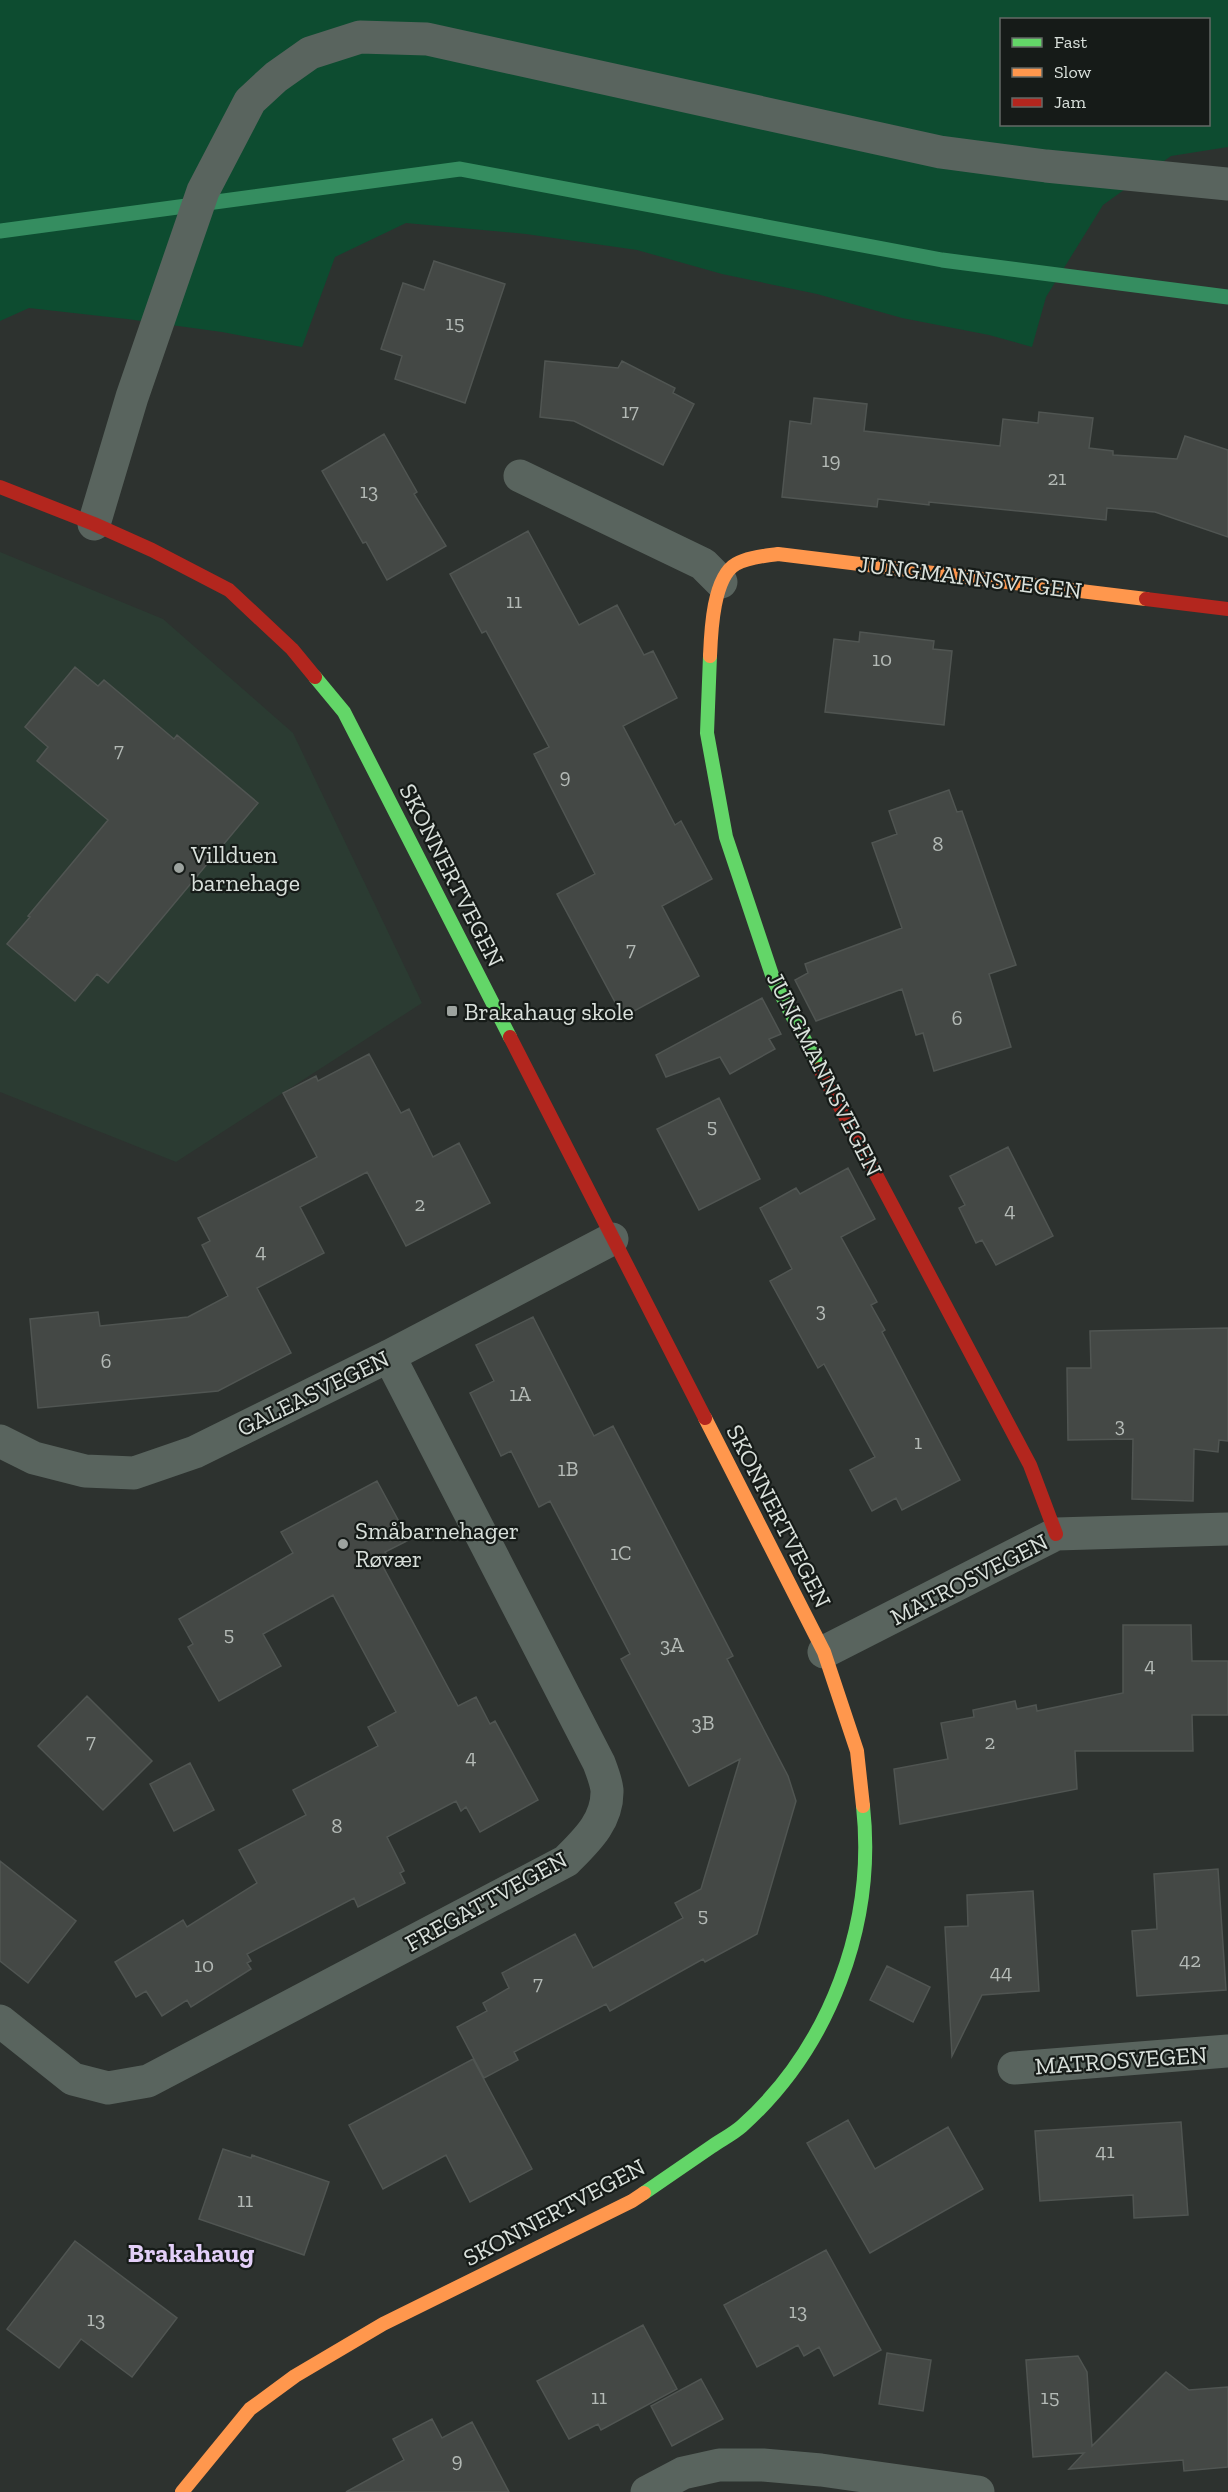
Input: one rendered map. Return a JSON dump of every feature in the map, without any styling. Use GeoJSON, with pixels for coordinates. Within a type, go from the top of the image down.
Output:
{"type":"FeatureCollection","features":[{"type":"Feature","properties":{"kind":"street"},"geometry":{"type":"LineString","coordinates":[[94,524],[132,397],[203,191],[250,101],[276,77],[310,53],[360,37],[427,39],[940,152],[1046,166],[1228,184]]}},
{"type":"Feature","properties":{"kind":"street"},"geometry":{"type":"LineString","coordinates":[[520,476],[703,564],[721,582]]}},
{"type":"Feature","properties":{"kind":"street","name":"SKONNERTVEGEN"},"geometry":{"type":"LineString","coordinates":[[0,487],[94,524],[152,550],[229,590],[292,649],[344,712],[824,1652],[857,1751],[866,1834],[860,1916],[836,1995],[796,2066],[741,2127],[632,2200],[383,2324],[295,2376],[250,2409],[182,2492]]}},
{"type":"Feature","properties":{"kind":"street","name":"JUNGMANNSVEGEN"},"geometry":{"type":"LineString","coordinates":[[1056,1534],[1030,1465],[774,981],[726,837],[707,733],[711,625],[721,582],[735,564],[778,554],[1228,609]]}},
{"type":"Feature","properties":{"kind":"street","name":"GALEASVEGEN"},"geometry":{"type":"LineString","coordinates":[[0,1441],[34,1458],[85,1471],[134,1473],[195,1452],[389,1356],[612,1239]]}},
{"type":"Feature","properties":{"kind":"street","name":"FREGATTVEGEN"},"geometry":{"type":"LineString","coordinates":[[0,2021],[73,2079],[108,2088],[148,2080],[566,1861],[590,1837],[603,1815],[607,1790],[599,1763],[389,1356]]}},
{"type":"Feature","properties":{"kind":"street","name":"MATROSVEGEN"},"geometry":{"type":"LineString","coordinates":[[824,1652],[1056,1534],[1228,1529]]}},
{"type":"Feature","properties":{"kind":"street","name":"MATROSVEGEN"},"geometry":{"type":"LineString","coordinates":[[1014,2068],[1228,2052]]}},
{"type":"Feature","properties":{"kind":"street"},"geometry":{"type":"LineString","coordinates":[[647,2492],[683,2474],[719,2465],[730,2465],[821,2469],[978,2492]]}},
{"type":"Feature","properties":{"kind":"shaded area","name":"Villduen barnehage"},"geometry":{"type":"Polygon","coordinates":[[[0,552],[163,619],[293,733],[422,1003],[176,1162],[0,1092],[0,552]]]}},
{"type":"Feature","properties":{"kind":"green space"},"geometry":{"type":"Polygon","coordinates":[[[0,0],[1228,0],[1228,147],[1171,156],[1103,205],[1046,297],[1032,347],[989,335],[902,318],[817,294],[722,274],[637,250],[526,234],[406,223],[335,257],[302,347],[222,332],[29,308],[0,321],[0,0]]]}},
{"type":"Feature","properties":{"kind":"building"},"geometry":{"type":"Polygon","coordinates":[[[434,261],[505,284],[465,403],[395,379],[402,356],[381,349],[403,283],[424,290],[434,261]]]}},
{"type":"Feature","properties":{"kind":"building"},"geometry":{"type":"Polygon","coordinates":[[[545,361],[618,368],[622,361],[675,388],[673,393],[694,404],[663,465],[574,421],[540,417],[545,361]]]}},
{"type":"Feature","properties":{"kind":"building"},"geometry":{"type":"Polygon","coordinates":[[[814,398],[867,404],[864,431],[1000,446],[1003,419],[1038,423],[1039,412],[1093,418],[1089,448],[1113,451],[1113,455],[1177,459],[1185,436],[1228,450],[1228,537],[1155,512],[1107,508],[1106,520],[929,502],[929,505],[878,499],[877,507],[782,497],[790,421],[811,424],[814,398]]]}},
{"type":"Feature","properties":{"kind":"building"},"geometry":{"type":"Polygon","coordinates":[[[384,434],[417,492],[414,494],[446,546],[387,580],[322,471],[384,434]]]}},
{"type":"Feature","properties":{"kind":"building"},"geometry":{"type":"Polygon","coordinates":[[[528,531],[579,625],[617,605],[644,655],[653,651],[677,698],[623,726],[675,825],[681,821],[712,879],[662,906],[699,976],[623,1017],[557,894],[595,874],[534,754],[549,747],[486,631],[482,633],[450,574],[528,531]]]}},
{"type":"Feature","properties":{"kind":"building"},"geometry":{"type":"Polygon","coordinates":[[[860,632],[934,641],[933,649],[952,651],[944,725],[825,712],[834,639],[859,642],[860,632]]]}},
{"type":"Feature","properties":{"kind":"building"},"geometry":{"type":"Polygon","coordinates":[[[75,667],[98,686],[104,680],[174,739],[177,735],[258,803],[108,983],[97,974],[75,1001],[7,944],[108,820],[37,761],[48,747],[25,727],[75,667]]]}},
{"type":"Feature","properties":{"kind":"building"},"geometry":{"type":"Polygon","coordinates":[[[949,790],[957,812],[962,811],[1016,965],[989,974],[1011,1047],[934,1071],[923,1033],[916,1035],[902,989],[816,1021],[795,980],[808,973],[805,964],[902,928],[872,843],[897,834],[889,811],[949,790]]]}},
{"type":"Feature","properties":{"kind":"building"},"geometry":{"type":"Polygon","coordinates":[[[762,998],[781,1034],[769,1039],[775,1049],[730,1074],[720,1057],[666,1077],[656,1055],[762,998]]]}},
{"type":"Feature","properties":{"kind":"building"},"geometry":{"type":"Polygon","coordinates":[[[369,1054],[401,1113],[409,1109],[433,1157],[459,1143],[490,1203],[406,1246],[367,1172],[300,1207],[324,1253],[257,1288],[291,1353],[218,1391],[38,1408],[30,1319],[98,1312],[100,1326],[188,1317],[228,1296],[202,1245],[210,1241],[198,1218],[317,1157],[283,1093],[316,1076],[318,1081],[369,1054]]]}},
{"type":"Feature","properties":{"kind":"building"},"geometry":{"type":"Polygon","coordinates":[[[719,1098],[760,1179],[699,1210],[657,1129],[719,1098]]]}},
{"type":"Feature","properties":{"kind":"building"},"geometry":{"type":"Polygon","coordinates":[[[1008,1147],[1053,1236],[996,1265],[982,1240],[976,1243],[959,1208],[965,1205],[950,1176],[1008,1147]]]}},
{"type":"Feature","properties":{"kind":"building"},"geometry":{"type":"Polygon","coordinates":[[[848,1168],[875,1219],[841,1237],[877,1302],[871,1305],[885,1330],[882,1332],[960,1480],[902,1510],[896,1498],[872,1511],[850,1470],[875,1457],[824,1364],[818,1368],[770,1281],[792,1269],[760,1208],[796,1188],[800,1194],[848,1168]]]}},
{"type":"Feature","properties":{"kind":"building"},"geometry":{"type":"Polygon","coordinates":[[[533,1317],[594,1436],[613,1426],[733,1656],[727,1659],[788,1776],[796,1801],[757,1934],[705,1962],[703,1959],[610,2011],[606,2004],[514,2052],[518,2060],[484,2078],[457,2027],[487,2011],[483,2003],[509,1988],[502,1973],[575,1934],[593,1968],[683,1918],[675,1903],[701,1889],[740,1759],[689,1786],[621,1659],[630,1654],[550,1501],[539,1507],[511,1451],[501,1456],[470,1393],[494,1381],[476,1345],[533,1317]]]}},
{"type":"Feature","properties":{"kind":"building"},"geometry":{"type":"Polygon","coordinates":[[[1228,1328],[1228,1441],[1219,1440],[1218,1452],[1194,1449],[1193,1501],[1132,1499],[1133,1439],[1068,1440],[1067,1368],[1091,1368],[1090,1331],[1228,1328]]]}},
{"type":"Feature","properties":{"kind":"building"},"geometry":{"type":"Polygon","coordinates":[[[377,1481],[409,1540],[385,1552],[388,1557],[380,1561],[458,1706],[476,1697],[490,1724],[495,1721],[538,1800],[480,1832],[466,1807],[461,1811],[456,1801],[387,1837],[404,1871],[400,1873],[405,1883],[358,1907],[354,1898],[247,1954],[251,1961],[247,1963],[251,1969],[191,2007],[187,2000],[162,2016],[146,1991],[136,1997],[115,1962],[183,1920],[187,1927],[257,1883],[239,1850],[306,1815],[293,1790],[378,1746],[368,1727],[396,1712],[333,1595],[263,1634],[281,1666],[219,1701],[188,1647],[193,1644],[179,1619],[293,1553],[281,1532],[377,1481]]]}},
{"type":"Feature","properties":{"kind":"building"},"geometry":{"type":"Polygon","coordinates":[[[1123,1625],[1191,1625],[1192,1661],[1228,1661],[1228,1715],[1192,1715],[1193,1751],[1075,1751],[1077,1789],[900,1824],[894,1769],[948,1759],[941,1723],[974,1717],[973,1710],[1015,1701],[1017,1709],[1036,1705],[1037,1711],[1123,1693],[1123,1625]]]}},
{"type":"Feature","properties":{"kind":"building"},"geometry":{"type":"Polygon","coordinates":[[[87,1696],[152,1761],[103,1810],[38,1746],[87,1696]]]}},
{"type":"Feature","properties":{"kind":"building"},"geometry":{"type":"Polygon","coordinates":[[[190,1763],[214,1810],[174,1831],[150,1784],[190,1763]]]}},
{"type":"Feature","properties":{"kind":"building"},"geometry":{"type":"Polygon","coordinates":[[[0,1861],[76,1921],[28,1983],[0,1961],[0,1861]]]}},
{"type":"Feature","properties":{"kind":"building"},"geometry":{"type":"Polygon","coordinates":[[[1218,1869],[1226,1990],[1137,1996],[1132,1931],[1157,1929],[1154,1874],[1218,1869]]]}},
{"type":"Feature","properties":{"kind":"building"},"geometry":{"type":"Polygon","coordinates":[[[1033,1891],[1039,1991],[982,1995],[952,2056],[945,1927],[968,1926],[967,1895],[1033,1891]]]}},
{"type":"Feature","properties":{"kind":"building"},"geometry":{"type":"Polygon","coordinates":[[[887,1966],[930,1987],[913,2022],[870,2000],[887,1966]]]}},
{"type":"Feature","properties":{"kind":"building"},"geometry":{"type":"Polygon","coordinates":[[[473,2059],[532,2169],[470,2202],[446,2155],[383,2189],[349,2125],[473,2059]]]}},
{"type":"Feature","properties":{"kind":"building"},"geometry":{"type":"Polygon","coordinates":[[[848,2120],[875,2169],[948,2127],[983,2189],[870,2253],[807,2143],[848,2120]]]}},
{"type":"Feature","properties":{"kind":"building"},"geometry":{"type":"Polygon","coordinates":[[[1181,2122],[1188,2215],[1134,2218],[1133,2195],[1040,2201],[1035,2131],[1181,2122]]]}},
{"type":"Feature","properties":{"kind":"building"},"geometry":{"type":"Polygon","coordinates":[[[223,2149],[251,2158],[252,2155],[329,2182],[304,2255],[199,2219],[223,2149]]]}},
{"type":"Feature","properties":{"kind":"building"},"geometry":{"type":"Polygon","coordinates":[[[75,2241],[177,2318],[132,2377],[81,2339],[59,2368],[7,2329],[75,2241]]]}},
{"type":"Feature","properties":{"kind":"building"},"geometry":{"type":"Polygon","coordinates":[[[826,2250],[881,2350],[834,2376],[819,2347],[804,2356],[798,2345],[757,2367],[724,2305],[826,2250]]]}},
{"type":"Feature","properties":{"kind":"building"},"geometry":{"type":"Polygon","coordinates":[[[643,2325],[677,2389],[601,2430],[598,2424],[569,2439],[537,2381],[643,2325]]]}},
{"type":"Feature","properties":{"kind":"building"},"geometry":{"type":"Polygon","coordinates":[[[887,2353],[931,2360],[923,2411],[879,2404],[887,2353]]]}},
{"type":"Feature","properties":{"kind":"building"},"geometry":{"type":"Polygon","coordinates":[[[1078,2356],[1087,2372],[1092,2446],[1166,2372],[1189,2390],[1228,2387],[1228,2467],[1184,2471],[1183,2460],[1069,2469],[1084,2453],[1033,2457],[1026,2360],[1078,2356]]]}},
{"type":"Feature","properties":{"kind":"building"},"geometry":{"type":"Polygon","coordinates":[[[701,2379],[723,2419],[672,2446],[651,2406],[701,2379]]]}},
{"type":"Feature","properties":{"kind":"building"},"geometry":{"type":"Polygon","coordinates":[[[432,2419],[442,2438],[472,2422],[509,2492],[346,2492],[404,2460],[393,2439],[432,2419]]]}},
{"type":"Feature","properties":{"kind":"waterway"},"geometry":{"type":"LineString","coordinates":[[0,231],[460,169],[942,260],[1228,297]]}},
{"type":"Feature","properties":{"kind":"traffic: fast"},"geometry":{"type":"LineString","coordinates":[[710,656],[707,733],[726,837],[774,981],[820,1069]]}},
{"type":"Feature","properties":{"kind":"traffic: fast"},"geometry":{"type":"LineString","coordinates":[[315,677],[344,712],[510,1037]]}},
{"type":"Feature","properties":{"kind":"traffic: fast"},"geometry":{"type":"LineString","coordinates":[[644,2193],[742,2126],[773,2094],[800,2059],[822,2021],[840,1981],[854,1938],[862,1895],[865,1850],[863,1806]]}},
{"type":"Feature","properties":{"kind":"traffic: slow"},"geometry":{"type":"LineString","coordinates":[[710,656],[715,606],[722,580],[736,564],[757,557],[778,554],[1146,599]]}},
{"type":"Feature","properties":{"kind":"traffic: slow"},"geometry":{"type":"LineString","coordinates":[[705,1418],[824,1652],[857,1751],[863,1806]]}},
{"type":"Feature","properties":{"kind":"traffic: slow"},"geometry":{"type":"LineString","coordinates":[[182,2492],[250,2409],[295,2376],[383,2324],[644,2193]]}},
{"type":"Feature","properties":{"kind":"traffic: jam"},"geometry":{"type":"LineString","coordinates":[[0,487],[94,524],[152,550],[229,590],[292,649],[315,677]]}},
{"type":"Feature","properties":{"kind":"traffic: jam"},"geometry":{"type":"LineString","coordinates":[[1146,599],[1228,609]]}},
{"type":"Feature","properties":{"kind":"traffic: jam"},"geometry":{"type":"LineString","coordinates":[[510,1037],[705,1418]]}},
{"type":"Feature","properties":{"kind":"traffic: jam"},"geometry":{"type":"LineString","coordinates":[[820,1069],[1030,1465],[1056,1534]]}},
{"type":"Feature","properties":{"kind":"place","name":"Villduen barnehage"},"geometry":{"type":"Point","coordinates":[179,868]}},
{"type":"Feature","properties":{"kind":"place","name":"Brakahaug skole"},"geometry":{"type":"Point","coordinates":[452,1011]}},
{"type":"Feature","properties":{"kind":"place","name":"Småbarnehager Røvær"},"geometry":{"type":"Point","coordinates":[343,1544]}},
{"type":"Feature","properties":{"kind":"district","name":"Brakahaug"},"geometry":{"type":"Point","coordinates":[191,2253]}}]}
